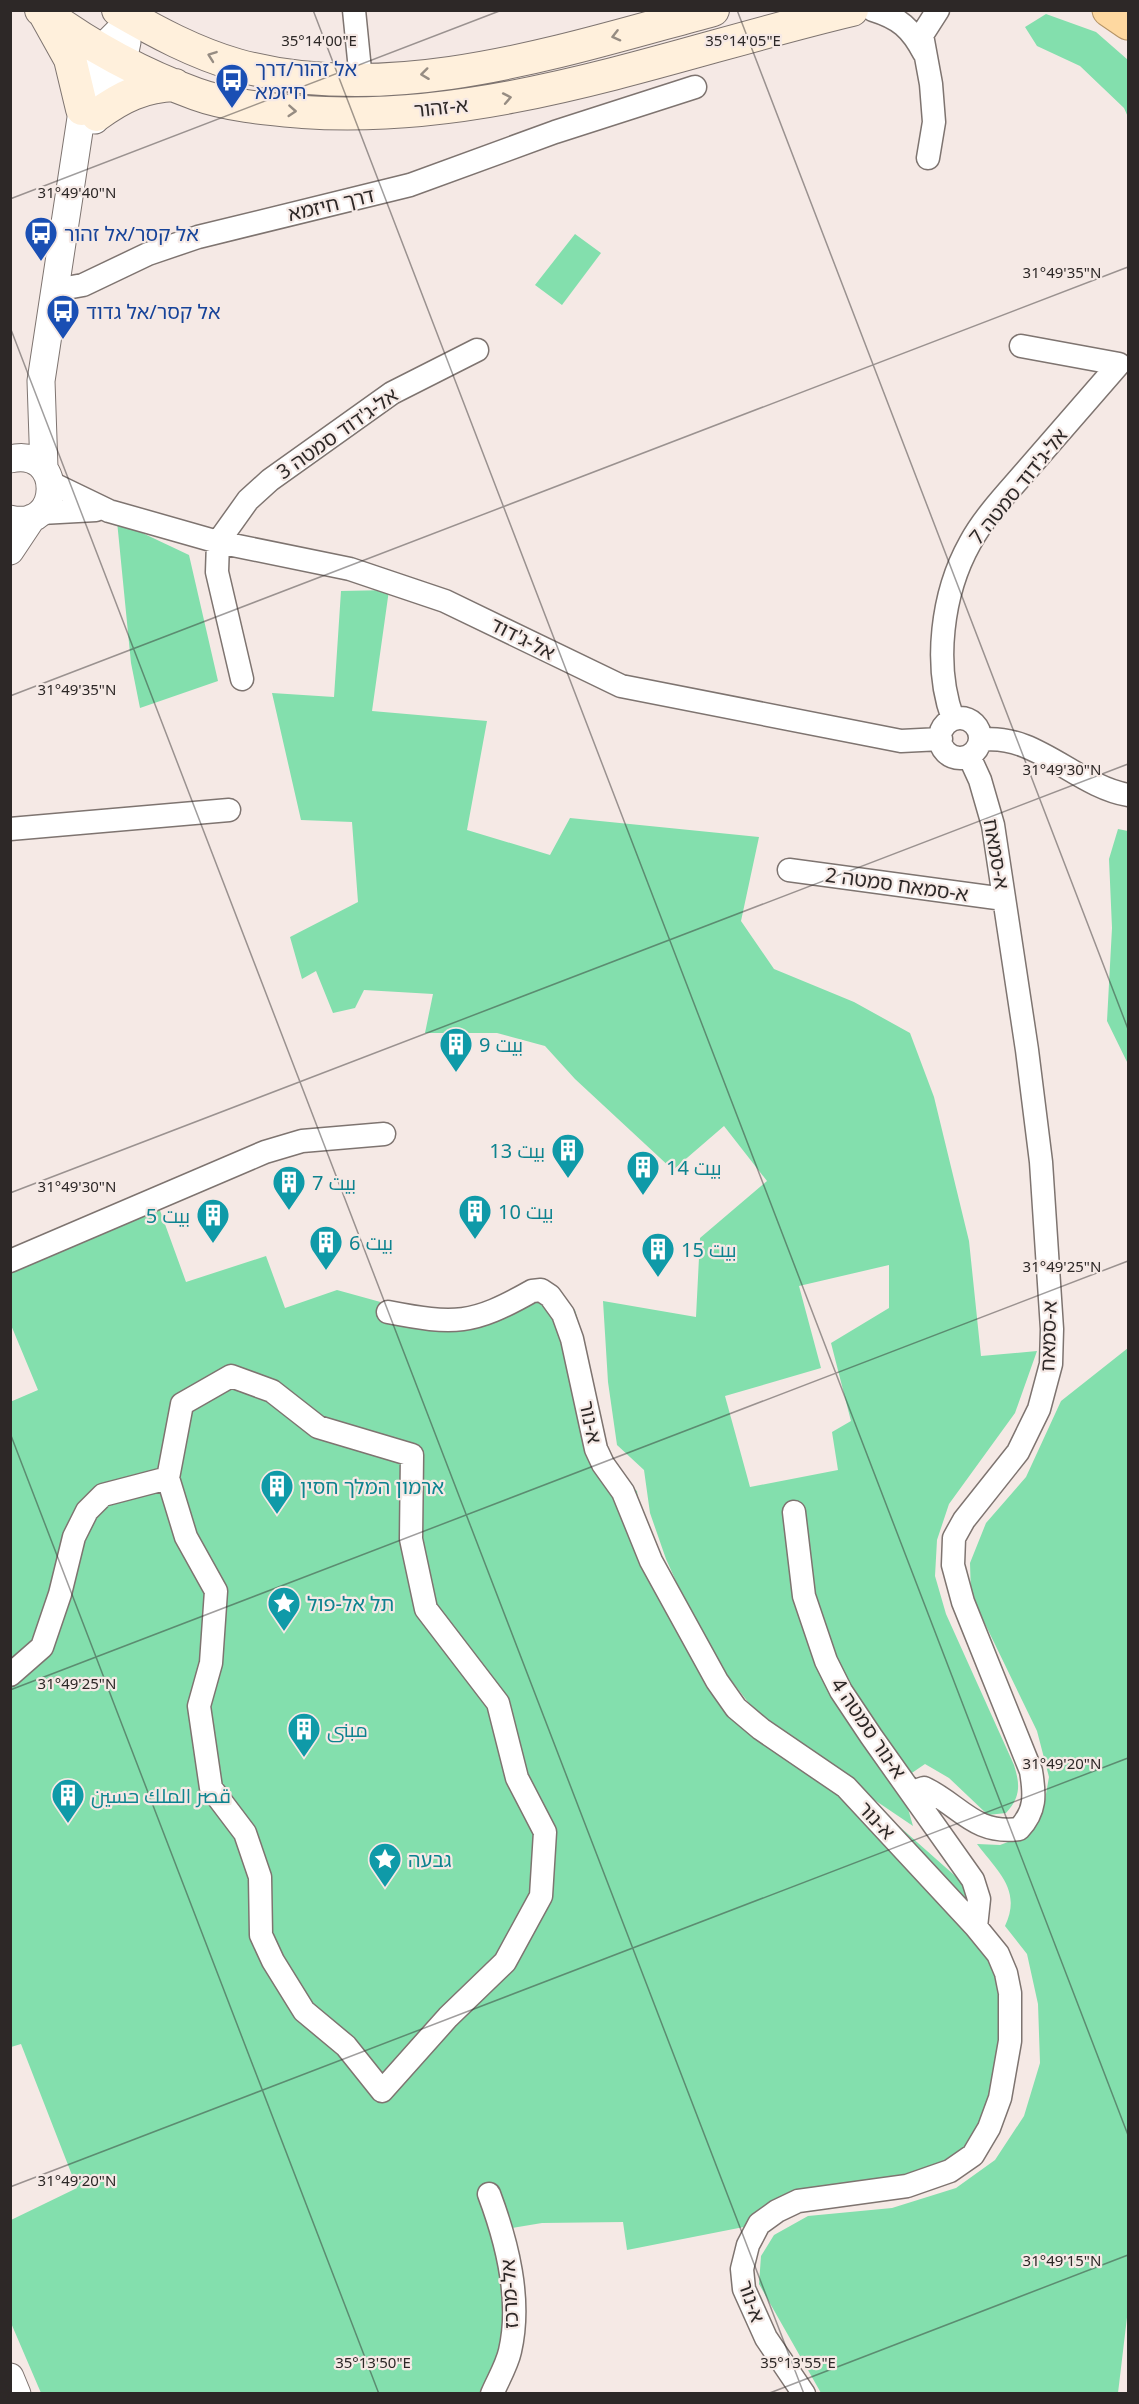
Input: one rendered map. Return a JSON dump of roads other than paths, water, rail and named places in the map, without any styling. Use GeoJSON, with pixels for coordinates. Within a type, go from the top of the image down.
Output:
{"type":"FeatureCollection","features":[{"type":"Feature","properties":{"kind":"highway"},"geometry":{"type":"LineString","coordinates":[[1109,10],[1128,24]]}},
{"type":"Feature","properties":{"kind":"main road","name":"א-זהור"},"geometry":{"type":"LineString","coordinates":[[125,14],[174,41],[237,65],[336,81],[462,70],[529,58],[660,17],[713,10]]}},
{"type":"Feature","properties":{"kind":"main road","name":"א-זהור"},"geometry":{"type":"LineString","coordinates":[[42,12],[112,55],[198,95],[274,110],[351,115],[432,110],[508,99],[852,10]]}},
{"type":"Feature","properties":{"kind":"main road"},"geometry":{"type":"LineString","coordinates":[[42,12],[70,59],[90,112],[138,91],[174,85]]}},
{"type":"Feature","properties":{"kind":"street"},"geometry":{"type":"LineString","coordinates":[[354,10],[361,80]]}},
{"type":"Feature","properties":{"kind":"street"},"geometry":{"type":"LineString","coordinates":[[873,10],[894,17],[904,24],[916,37],[924,53]]}},
{"type":"Feature","properties":{"kind":"street"},"geometry":{"type":"LineString","coordinates":[[928,158],[934,122],[931,84],[922,35],[938,10]]}},
{"type":"Feature","properties":{"kind":"street"},"geometry":{"type":"LineString","coordinates":[[10,453],[32,412],[41,381],[76,162],[90,112],[86,85],[112,55],[125,14]]}},
{"type":"Feature","properties":{"kind":"street","name":"דרך חיזמא"},"geometry":{"type":"LineString","coordinates":[[55,290],[83,285],[148,254],[198,237],[410,185],[555,132],[695,87]]}},
{"type":"Feature","properties":{"kind":"street","name":"אל-ג'דוד סמטה 7"},"geometry":{"type":"LineString","coordinates":[[953,719],[946,700],[943,679],[946,615],[950,592],[970,542],[1006,494],[1119,364],[1022,346]]}},
{"type":"Feature","properties":{"kind":"street","name":"אל-ג'דוד סמטה 3"},"geometry":{"type":"LineString","coordinates":[[218,542],[248,500],[270,480],[392,393],[477,350]]}},
{"type":"Feature","properties":{"kind":"street"},"geometry":{"type":"LineString","coordinates":[[10,551],[28,517],[50,499],[41,381]]}},
{"type":"Feature","properties":{"kind":"street"},"geometry":{"type":"LineString","coordinates":[[10,459],[26,458],[47,475]]}},
{"type":"Feature","properties":{"kind":"street","name":"אל-ג'דוד"},"geometry":{"type":"LineString","coordinates":[[47,475],[109,511],[218,542],[350,569],[445,601],[621,686],[901,741],[941,739]]}},
{"type":"Feature","properties":{"kind":"street","name":"אל-ג'דוד"},"geometry":{"type":"LineString","coordinates":[[28,517],[66,510],[109,511]]}},
{"type":"Feature","properties":{"kind":"street"},"geometry":{"type":"LineString","coordinates":[[218,542],[217,572],[242,679]]}},
{"type":"Feature","properties":{"kind":"street"},"geometry":{"type":"LineString","coordinates":[[975,748],[980,733],[972,722],[960,718],[953,719],[944,727],[941,739],[949,755],[962,758],[992,738],[1013,741],[1099,786],[1128,795]]}},
{"type":"Feature","properties":{"kind":"street","name":"א-סמאח"},"geometry":{"type":"LineString","coordinates":[[912,1792],[924,1788],[938,1794],[982,1826],[1002,1832],[1019,1830],[1028,1820],[1036,1797],[1031,1771],[963,1602],[953,1565],[954,1538],[979,1499],[1018,1452],[1039,1409],[1051,1364],[1052,1329],[1041,1162],[993,825],[980,780],[975,748]]}},
{"type":"Feature","properties":{"kind":"street"},"geometry":{"type":"LineString","coordinates":[[10,829],[229,810]]}},
{"type":"Feature","properties":{"kind":"street","name":"א-סמאח סמטה 2"},"geometry":{"type":"LineString","coordinates":[[789,870],[1004,899]]}},
{"type":"Feature","properties":{"kind":"street"},"geometry":{"type":"LineString","coordinates":[[10,1261],[265,1152],[302,1141],[384,1134]]}},
{"type":"Feature","properties":{"kind":"street","name":"א-נור"},"geometry":{"type":"LineString","coordinates":[[388,1312],[460,1321],[481,1317],[532,1291],[541,1290],[550,1296],[563,1314],[572,1339],[591,1433],[603,1464],[623,1492],[651,1561],[717,1681],[736,1708],[761,1729],[846,1787],[976,1927],[998,1954],[1010,1993],[1010,2041],[1000,2098],[989,2128],[974,2155],[950,2171],[907,2186],[798,2201],[777,2211],[759,2224],[747,2245],[742,2269],[744,2289],[766,2338],[804,2394]]}},
{"type":"Feature","properties":{"kind":"street"},"geometry":{"type":"LineString","coordinates":[[231,1376],[272,1391],[318,1427],[412,1455],[411,1539],[426,1609],[498,1704],[517,1778],[545,1832],[541,1896],[505,1962],[448,2017],[382,2091],[346,2046],[304,2011],[261,1935],[260,1877],[245,1833],[211,1788],[199,1706],[211,1663],[216,1591],[186,1537],[168,1478],[182,1404],[231,1376]]}},
{"type":"Feature","properties":{"kind":"street"},"geometry":{"type":"LineString","coordinates":[[10,1675],[42,1647],[60,1594],[74,1537],[87,1511],[104,1495],[168,1478]]}},
{"type":"Feature","properties":{"kind":"street","name":"א-נור סמטה 4"},"geometry":{"type":"LineString","coordinates":[[794,1512],[804,1596],[826,1661],[847,1700],[973,1880],[979,1899],[976,1927]]}},
{"type":"Feature","properties":{"kind":"street","name":"אל-מרכז"},"geometry":{"type":"LineString","coordinates":[[489,2194],[502,2230],[512,2275],[513,2322],[510,2353],[492,2394]]}},
{"type":"Feature","properties":{"kind":"street"},"geometry":{"type":"LineString","coordinates":[[10,2378],[17,2394]]}},
{"type":"Feature","properties":{"kind":"place","name":"אל זהור/דרך חיזמא"},"geometry":{"type":"Point","coordinates":[232,109]}},
{"type":"Feature","properties":{"kind":"place","name":"אל קסר/אל זהור"},"geometry":{"type":"Point","coordinates":[41,262]}},
{"type":"Feature","properties":{"kind":"place","name":"אל קסר/אל גדוד"},"geometry":{"type":"Point","coordinates":[63,340]}},
{"type":"Feature","properties":{"kind":"place","name":"بيت 9"},"geometry":{"type":"Point","coordinates":[456,1073]}},
{"type":"Feature","properties":{"kind":"place","name":"بيت 13"},"geometry":{"type":"Point","coordinates":[568,1179]}},
{"type":"Feature","properties":{"kind":"place","name":"بيت 14"},"geometry":{"type":"Point","coordinates":[643,1196]}},
{"type":"Feature","properties":{"kind":"place","name":"بيت 7"},"geometry":{"type":"Point","coordinates":[289,1211]}},
{"type":"Feature","properties":{"kind":"place","name":"بيت 10"},"geometry":{"type":"Point","coordinates":[475,1240]}},
{"type":"Feature","properties":{"kind":"place","name":"بيت 5"},"geometry":{"type":"Point","coordinates":[213,1244]}},
{"type":"Feature","properties":{"kind":"place","name":"بيت 6"},"geometry":{"type":"Point","coordinates":[326,1271]}},
{"type":"Feature","properties":{"kind":"place","name":"بيت 15"},"geometry":{"type":"Point","coordinates":[658,1278]}},
{"type":"Feature","properties":{"kind":"place","name":"ארמון המלך חסין"},"geometry":{"type":"Point","coordinates":[277,1515]}},
{"type":"Feature","properties":{"kind":"place","name":"תל אל-פול"},"geometry":{"type":"Point","coordinates":[284,1632]}},
{"type":"Feature","properties":{"kind":"place","name":"مبنى"},"geometry":{"type":"Point","coordinates":[304,1758]}},
{"type":"Feature","properties":{"kind":"place","name":"قصر الملك حسين"},"geometry":{"type":"Point","coordinates":[68,1824]}},
{"type":"Feature","properties":{"kind":"place","name":"גבעה"},"geometry":{"type":"Point","coordinates":[385,1888]}}]}
